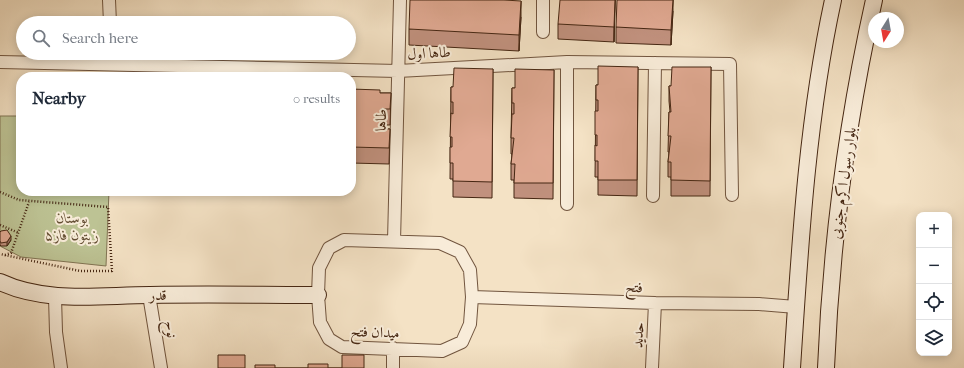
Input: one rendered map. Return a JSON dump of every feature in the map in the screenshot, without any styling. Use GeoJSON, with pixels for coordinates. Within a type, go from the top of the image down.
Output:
{"type":"FeatureCollection","features":[{"type":"Feature","properties":{"kind":"main road"},"geometry":{"type":"LineString","coordinates":[[792,368],[809,160],[825,39],[833,0]]}},
{"type":"Feature","properties":{"kind":"main road","name":"بلوار رسول اکرم جنوبی"},"geometry":{"type":"LineString","coordinates":[[826,368],[829,293],[837,217],[860,66],[874,0]]}},
{"type":"Feature","properties":{"kind":"main road","name":"قدر"},"geometry":{"type":"LineString","coordinates":[[0,282],[9,286],[55,296],[318,295]]}},
{"type":"Feature","properties":{"kind":"street"},"geometry":{"type":"LineString","coordinates":[[110,0],[110,16]]}},
{"type":"Feature","properties":{"kind":"street","name":"طاها"},"geometry":{"type":"LineString","coordinates":[[394,241],[400,0]]}},
{"type":"Feature","properties":{"kind":"street"},"geometry":{"type":"LineString","coordinates":[[543,0],[543,32]]}},
{"type":"Feature","properties":{"kind":"street","name":"طاها اول"},"geometry":{"type":"LineString","coordinates":[[0,62],[54,60]]}},
{"type":"Feature","properties":{"kind":"street","name":"طاها اول"},"geometry":{"type":"LineString","coordinates":[[153,60],[398,71],[567,62],[730,64],[732,195]]}},
{"type":"Feature","properties":{"kind":"street"},"geometry":{"type":"LineString","coordinates":[[567,62],[567,204]]}},
{"type":"Feature","properties":{"kind":"street"},"geometry":{"type":"LineString","coordinates":[[653,196],[654,63]]}},
{"type":"Feature","properties":{"kind":"street","name":"میدان فتح"},"geometry":{"type":"LineString","coordinates":[[344,240],[394,241],[440,243],[460,252],[470,270],[472,297],[470,324],[462,342],[442,351],[342,347],[329,339],[320,322],[318,295],[320,268],[329,248],[344,240]]}},
{"type":"Feature","properties":{"kind":"street","name":"نوح"},"geometry":{"type":"LineString","coordinates":[[149,295],[161,368]]}},
{"type":"Feature","properties":{"kind":"street"},"geometry":{"type":"LineString","coordinates":[[55,296],[56,332],[61,368]]}},
{"type":"Feature","properties":{"kind":"street","name":"فتح"},"geometry":{"type":"LineString","coordinates":[[472,297],[655,304],[759,304],[796,307]]}},
{"type":"Feature","properties":{"kind":"street","name":"حدید"},"geometry":{"type":"LineString","coordinates":[[652,368],[655,304]]}},
{"type":"Feature","properties":{"kind":"street"},"geometry":{"type":"LineString","coordinates":[[393,348],[393,368]]}},
{"type":"Feature","properties":{"kind":"path"},"geometry":{"type":"LineString","coordinates":[[0,192],[19,200],[29,202],[108,207],[112,271],[80,271],[2,254]]}},
{"type":"Feature","properties":{"kind":"path"},"geometry":{"type":"LineString","coordinates":[[2,254],[11,253],[29,202]]}},
{"type":"Feature","properties":{"kind":"path"},"geometry":{"type":"LineString","coordinates":[[0,225],[19,233]]}},
{"type":"Feature","properties":{"kind":"green space","name":"بوستان زیتون فاز۵"},"geometry":{"type":"Polygon","coordinates":[[[0,116],[16,116],[16,196],[109,196],[106,266],[21,257],[0,246],[0,116]]]}},
{"type":"Feature","properties":{"kind":"building"},"geometry":{"type":"Polygon","coordinates":[[[410,0],[521,1],[519,35],[409,29],[410,0]]]}},
{"type":"Feature","properties":{"kind":"building"},"geometry":{"type":"Polygon","coordinates":[[[560,0],[615,0],[614,27],[558,24],[560,0]]]}},
{"type":"Feature","properties":{"kind":"building"},"geometry":{"type":"Polygon","coordinates":[[[617,0],[673,0],[671,30],[616,27],[617,0]]]}},
{"type":"Feature","properties":{"kind":"building"},"geometry":{"type":"Polygon","coordinates":[[[598,66],[638,67],[637,180],[598,180],[598,161],[595,161],[595,145],[597,146],[597,135],[595,135],[595,111],[598,111],[596,85],[598,85],[598,66]]]}},
{"type":"Feature","properties":{"kind":"building"},"geometry":{"type":"Polygon","coordinates":[[[672,67],[711,67],[710,181],[671,180],[671,162],[668,162],[671,136],[668,136],[669,112],[671,112],[669,86],[671,86],[672,67]]]}},
{"type":"Feature","properties":{"kind":"building"},"geometry":{"type":"Polygon","coordinates":[[[454,68],[493,69],[492,182],[453,181],[453,163],[450,163],[450,147],[452,147],[452,137],[450,137],[451,113],[453,114],[451,87],[453,87],[454,68]]]}},
{"type":"Feature","properties":{"kind":"building"},"geometry":{"type":"Polygon","coordinates":[[[515,69],[554,70],[553,183],[514,183],[515,164],[511,164],[514,138],[511,138],[512,114],[514,114],[512,88],[515,88],[515,69]]]}},
{"type":"Feature","properties":{"kind":"building"},"geometry":{"type":"Polygon","coordinates":[[[356,89],[380,90],[380,93],[391,93],[390,109],[381,109],[381,129],[390,129],[389,148],[356,147],[356,89]]]}},
{"type":"Feature","properties":{"kind":"building"},"geometry":{"type":"Polygon","coordinates":[[[7,230],[11,236],[7,242],[1,243],[0,232],[7,230]]]}},
{"type":"Feature","properties":{"kind":"building"},"geometry":{"type":"Polygon","coordinates":[[[218,355],[245,355],[245,368],[218,368],[218,355]]]}},
{"type":"Feature","properties":{"kind":"building"},"geometry":{"type":"Polygon","coordinates":[[[342,355],[364,355],[364,368],[342,368],[342,355]]]}},
{"type":"Feature","properties":{"kind":"building"},"geometry":{"type":"Polygon","coordinates":[[[308,364],[328,364],[328,368],[308,368],[308,364]]]}},
{"type":"Feature","properties":{"kind":"building"},"geometry":{"type":"Polygon","coordinates":[[[255,365],[275,365],[275,368],[255,368],[255,365]]]}}]}
